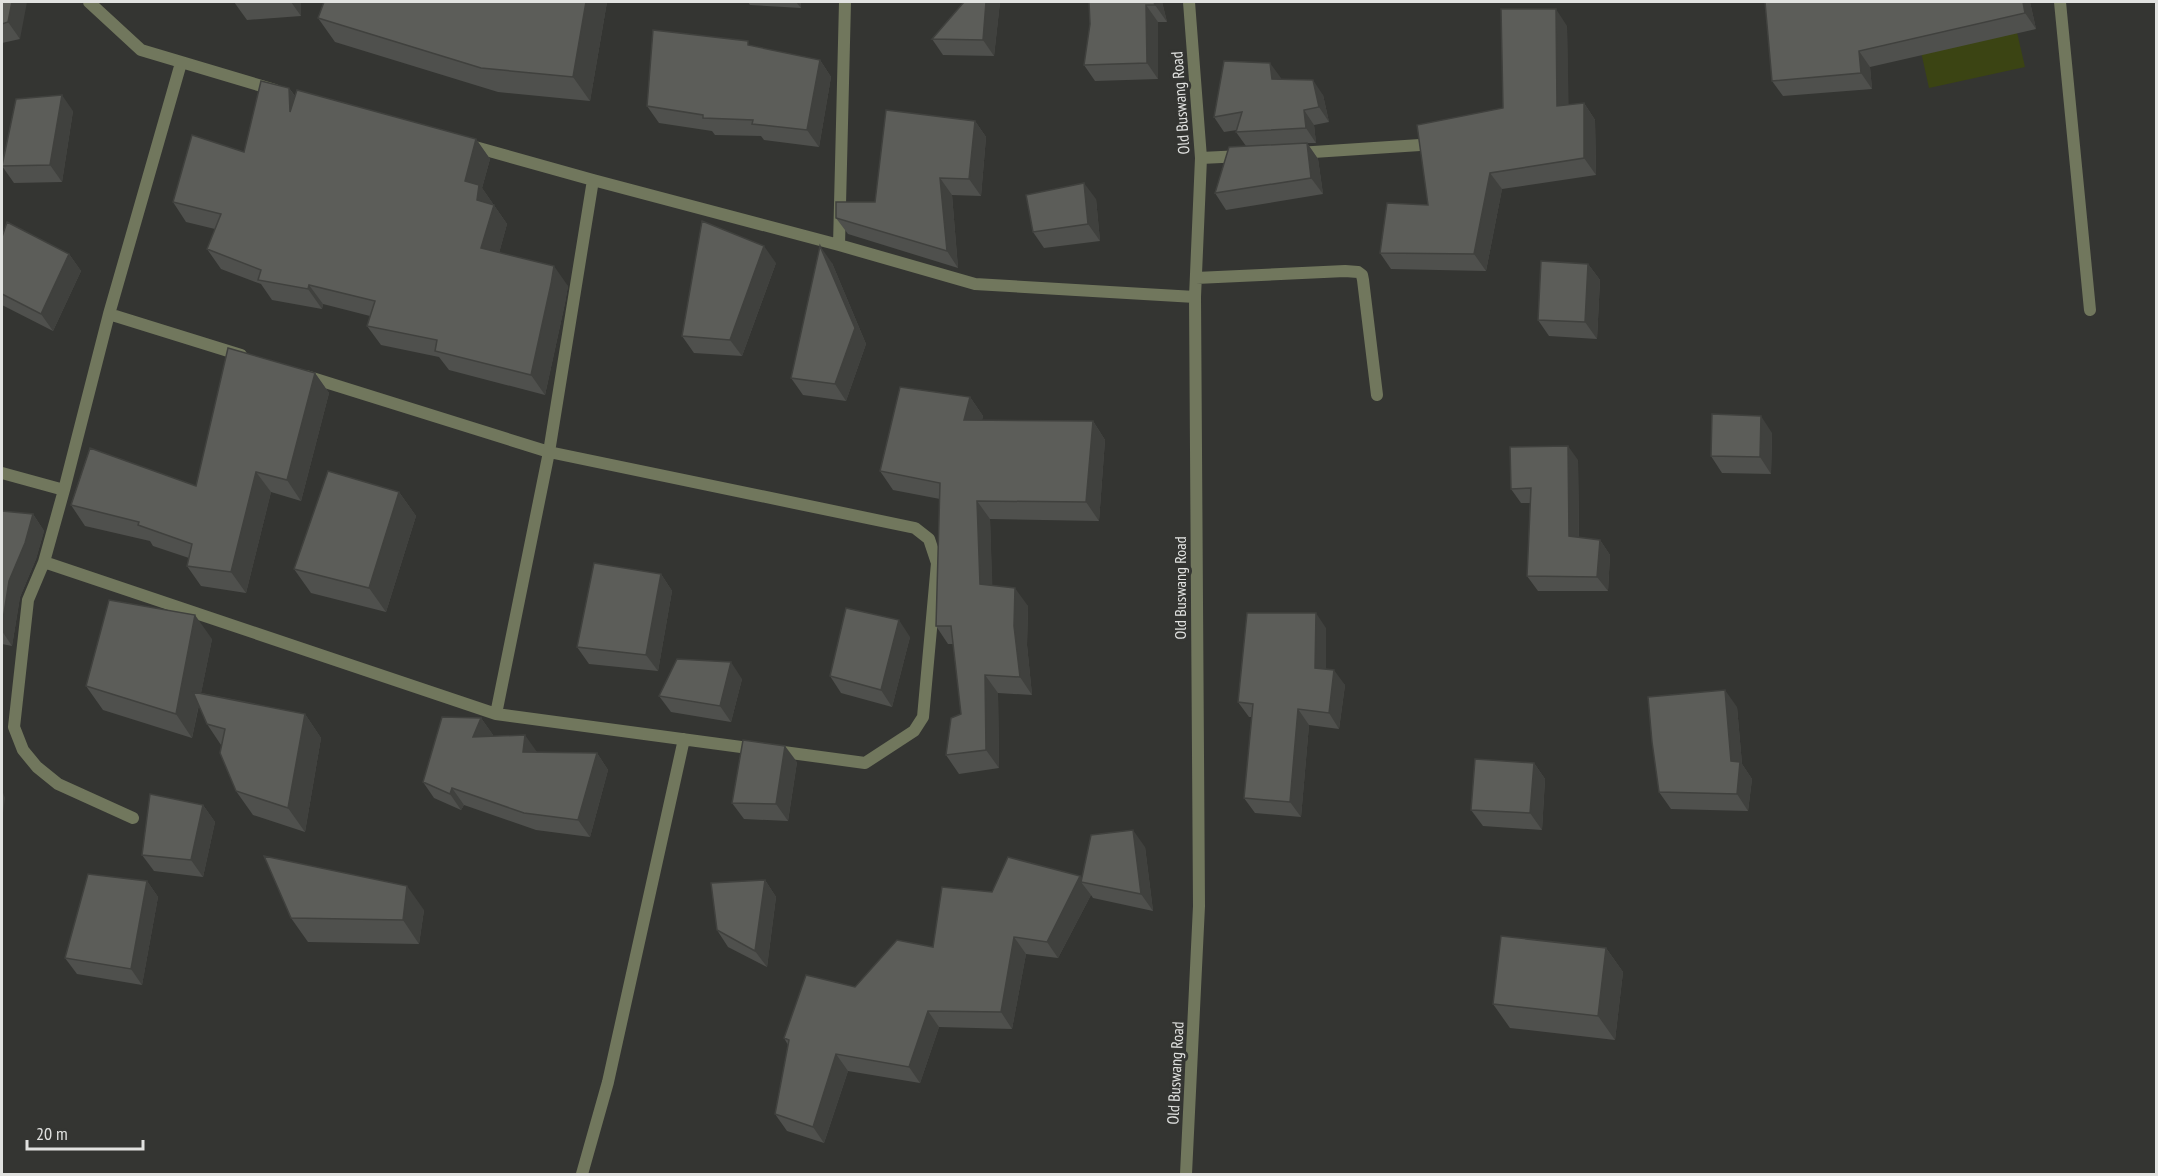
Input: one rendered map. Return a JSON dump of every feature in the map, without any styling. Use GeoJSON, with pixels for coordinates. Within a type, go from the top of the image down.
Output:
{"type":"FeatureCollection","features":[{"type":"Feature","properties":{"kind":"street"},"geometry":{"type":"LineString","coordinates":[[88,2],[141,50],[284,92]]}},
{"type":"Feature","properties":{"kind":"street"},"geometry":{"type":"LineString","coordinates":[[839,244],[845,2]]}},
{"type":"Feature","properties":{"kind":"street","name":"Old Buswang Road"},"geometry":{"type":"LineString","coordinates":[[1186,1174],[1199,906],[1195,297],[1201,158],[1189,2]]}},
{"type":"Feature","properties":{"kind":"street"},"geometry":{"type":"LineString","coordinates":[[2060,2],[2090,310]]}},
{"type":"Feature","properties":{"kind":"street"},"geometry":{"type":"LineString","coordinates":[[133,818],[58,784],[23,750],[14,727],[28,600],[44,562],[109,314],[180,63]]}},
{"type":"Feature","properties":{"kind":"street"},"geometry":{"type":"LineString","coordinates":[[456,141],[593,180],[839,244],[975,284],[1195,297]]}},
{"type":"Feature","properties":{"kind":"street"},"geometry":{"type":"LineString","coordinates":[[1282,154],[1420,145]]}},
{"type":"Feature","properties":{"kind":"street"},"geometry":{"type":"LineString","coordinates":[[1201,158],[1259,155]]}},
{"type":"Feature","properties":{"kind":"street"},"geometry":{"type":"LineString","coordinates":[[496,714],[549,452],[593,180]]}},
{"type":"Feature","properties":{"kind":"street"},"geometry":{"type":"LineString","coordinates":[[1196,278],[1358,272],[1362,275],[1363,280],[1377,395]]}},
{"type":"Feature","properties":{"kind":"street"},"geometry":{"type":"LineString","coordinates":[[109,314],[256,360]]}},
{"type":"Feature","properties":{"kind":"street"},"geometry":{"type":"LineString","coordinates":[[44,562],[496,714],[865,763],[914,730],[923,717],[937,563],[929,539],[915,528],[549,452],[290,371]]}},
{"type":"Feature","properties":{"kind":"street"},"geometry":{"type":"LineString","coordinates":[[2,473],[64,489]]}},
{"type":"Feature","properties":{"kind":"street"},"geometry":{"type":"LineString","coordinates":[[582,1174],[608,1082],[684,739]]}},
{"type":"Feature","properties":{"kind":"green space"},"geometry":{"type":"Polygon","coordinates":[[[1910,2],[2010,2],[2025,67],[1929,88],[1910,2]]]}},
{"type":"Feature","properties":{"kind":"building"},"geometry":{"type":"Polygon","coordinates":[[[2,2],[12,2],[8,22],[2,24],[2,2]]]}},
{"type":"Feature","properties":{"kind":"building"},"geometry":{"type":"Polygon","coordinates":[[[324,2],[586,2],[573,77],[481,68],[318,18],[324,2]]]}},
{"type":"Feature","properties":{"kind":"building"},"geometry":{"type":"Polygon","coordinates":[[[964,2],[986,2],[983,40],[932,39],[964,2]]]}},
{"type":"Feature","properties":{"kind":"building"},"geometry":{"type":"Polygon","coordinates":[[[1089,2],[1154,2],[1155,5],[1146,5],[1147,63],[1084,65],[1090,24],[1089,2]]]}},
{"type":"Feature","properties":{"kind":"building"},"geometry":{"type":"Polygon","coordinates":[[[1765,2],[2023,2],[2025,13],[1859,51],[1861,73],[1772,81],[1765,2]]]}},
{"type":"Feature","properties":{"kind":"building"},"geometry":{"type":"Polygon","coordinates":[[[1501,9],[1556,9],[1557,106],[1584,103],[1584,158],[1490,173],[1474,254],[1380,253],[1387,203],[1428,205],[1417,125],[1503,108],[1501,9]]]}},
{"type":"Feature","properties":{"kind":"building"},"geometry":{"type":"Polygon","coordinates":[[[653,30],[748,41],[748,45],[820,60],[807,130],[752,124],[753,120],[703,118],[703,115],[647,106],[653,30]]]}},
{"type":"Feature","properties":{"kind":"building"},"geometry":{"type":"Polygon","coordinates":[[[1224,61],[1270,63],[1272,79],[1313,80],[1319,107],[1304,110],[1306,128],[1236,132],[1242,112],[1214,117],[1224,61]]]}},
{"type":"Feature","properties":{"kind":"building"},"geometry":{"type":"Polygon","coordinates":[[[261,81],[289,88],[290,112],[297,90],[476,139],[465,181],[479,185],[477,200],[494,205],[481,248],[554,266],[531,375],[435,351],[437,340],[367,326],[375,301],[309,285],[308,289],[258,280],[261,270],[207,249],[221,214],[173,202],[192,135],[244,152],[261,81]]]}},
{"type":"Feature","properties":{"kind":"building"},"geometry":{"type":"Polygon","coordinates":[[[62,95],[50,165],[2,166],[16,99],[62,95]]]}},
{"type":"Feature","properties":{"kind":"building"},"geometry":{"type":"Polygon","coordinates":[[[886,110],[975,121],[969,179],[940,178],[947,251],[836,218],[836,202],[875,202],[886,110]]]}},
{"type":"Feature","properties":{"kind":"building"},"geometry":{"type":"Polygon","coordinates":[[[1307,143],[1311,178],[1215,193],[1229,147],[1307,143]]]}},
{"type":"Feature","properties":{"kind":"building"},"geometry":{"type":"Polygon","coordinates":[[[1084,183],[1088,224],[1033,232],[1026,195],[1084,183]]]}},
{"type":"Feature","properties":{"kind":"building"},"geometry":{"type":"Polygon","coordinates":[[[702,221],[764,246],[730,340],[682,336],[702,221]]]}},
{"type":"Feature","properties":{"kind":"building"},"geometry":{"type":"Polygon","coordinates":[[[7,222],[69,254],[41,314],[2,294],[2,237],[7,222]]]}},
{"type":"Feature","properties":{"kind":"building"},"geometry":{"type":"Polygon","coordinates":[[[820,246],[855,328],[835,384],[791,378],[820,246]]]}},
{"type":"Feature","properties":{"kind":"building"},"geometry":{"type":"Polygon","coordinates":[[[1541,261],[1588,264],[1585,322],[1538,320],[1541,261]]]}},
{"type":"Feature","properties":{"kind":"building"},"geometry":{"type":"Polygon","coordinates":[[[228,348],[315,373],[287,480],[256,472],[231,572],[187,566],[192,544],[138,525],[139,522],[71,505],[90,448],[196,486],[228,348]]]}},
{"type":"Feature","properties":{"kind":"building"},"geometry":{"type":"Polygon","coordinates":[[[900,387],[970,397],[964,420],[1093,421],[1086,502],[977,501],[980,584],[1015,588],[1014,626],[1020,677],[985,675],[986,750],[946,755],[951,718],[961,714],[951,626],[936,626],[940,483],[880,471],[900,387]]]}},
{"type":"Feature","properties":{"kind":"building"},"geometry":{"type":"Polygon","coordinates":[[[1712,414],[1761,416],[1760,457],[1711,456],[1712,414]]]}},
{"type":"Feature","properties":{"kind":"building"},"geometry":{"type":"Polygon","coordinates":[[[1568,446],[1569,536],[1600,540],[1597,577],[1527,576],[1531,488],[1511,489],[1510,447],[1568,446]]]}},
{"type":"Feature","properties":{"kind":"building"},"geometry":{"type":"Polygon","coordinates":[[[328,471],[399,492],[369,588],[294,569],[328,471]]]}},
{"type":"Feature","properties":{"kind":"building"},"geometry":{"type":"Polygon","coordinates":[[[2,511],[33,514],[25,543],[9,581],[2,626],[2,511]]]}},
{"type":"Feature","properties":{"kind":"building"},"geometry":{"type":"Polygon","coordinates":[[[594,563],[661,574],[646,655],[577,647],[594,563]]]}},
{"type":"Feature","properties":{"kind":"building"},"geometry":{"type":"Polygon","coordinates":[[[109,600],[195,615],[176,714],[86,686],[109,600]]]}},
{"type":"Feature","properties":{"kind":"building"},"geometry":{"type":"Polygon","coordinates":[[[846,608],[899,620],[881,690],[830,676],[846,608]]]}},
{"type":"Feature","properties":{"kind":"building"},"geometry":{"type":"Polygon","coordinates":[[[1247,613],[1316,613],[1315,668],[1334,670],[1329,713],[1298,709],[1290,802],[1244,798],[1253,704],[1238,702],[1247,613]]]}},
{"type":"Feature","properties":{"kind":"building"},"geometry":{"type":"Polygon","coordinates":[[[677,659],[731,662],[720,706],[659,696],[677,659]]]}},
{"type":"Feature","properties":{"kind":"building"},"geometry":{"type":"Polygon","coordinates":[[[1725,690],[1731,761],[1740,762],[1737,794],[1659,792],[1648,697],[1725,690]]]}},
{"type":"Feature","properties":{"kind":"building"},"geometry":{"type":"Polygon","coordinates":[[[193,692],[305,714],[288,808],[236,791],[220,753],[225,729],[207,724],[193,692]]]}},
{"type":"Feature","properties":{"kind":"building"},"geometry":{"type":"Polygon","coordinates":[[[442,717],[481,718],[473,737],[525,735],[523,752],[597,753],[578,820],[524,813],[452,788],[450,794],[423,782],[442,717]]]}},
{"type":"Feature","properties":{"kind":"building"},"geometry":{"type":"Polygon","coordinates":[[[743,740],[785,746],[776,804],[732,803],[743,740]]]}},
{"type":"Feature","properties":{"kind":"building"},"geometry":{"type":"Polygon","coordinates":[[[1475,759],[1534,763],[1530,813],[1471,810],[1475,759]]]}},
{"type":"Feature","properties":{"kind":"building"},"geometry":{"type":"Polygon","coordinates":[[[150,794],[203,805],[191,860],[142,855],[150,794]]]}},
{"type":"Feature","properties":{"kind":"building"},"geometry":{"type":"Polygon","coordinates":[[[1133,830],[1141,894],[1081,882],[1091,835],[1133,830]]]}},
{"type":"Feature","properties":{"kind":"building"},"geometry":{"type":"Polygon","coordinates":[[[264,856],[407,886],[403,920],[291,918],[264,856]]]}},
{"type":"Feature","properties":{"kind":"building"},"geometry":{"type":"Polygon","coordinates":[[[1008,857],[1080,876],[1047,942],[1014,937],[1001,1012],[928,1011],[909,1067],[836,1054],[813,1127],[775,1114],[789,1040],[784,1038],[806,975],[855,987],[897,940],[933,947],[942,887],[992,892],[1008,857]]]}},
{"type":"Feature","properties":{"kind":"building"},"geometry":{"type":"Polygon","coordinates":[[[88,874],[147,881],[131,969],[65,958],[88,874]]]}},
{"type":"Feature","properties":{"kind":"building"},"geometry":{"type":"Polygon","coordinates":[[[765,880],[755,951],[717,930],[711,883],[765,880]]]}},
{"type":"Feature","properties":{"kind":"building"},"geometry":{"type":"Polygon","coordinates":[[[1501,936],[1606,948],[1598,1016],[1493,1004],[1501,936]]]}}]}
